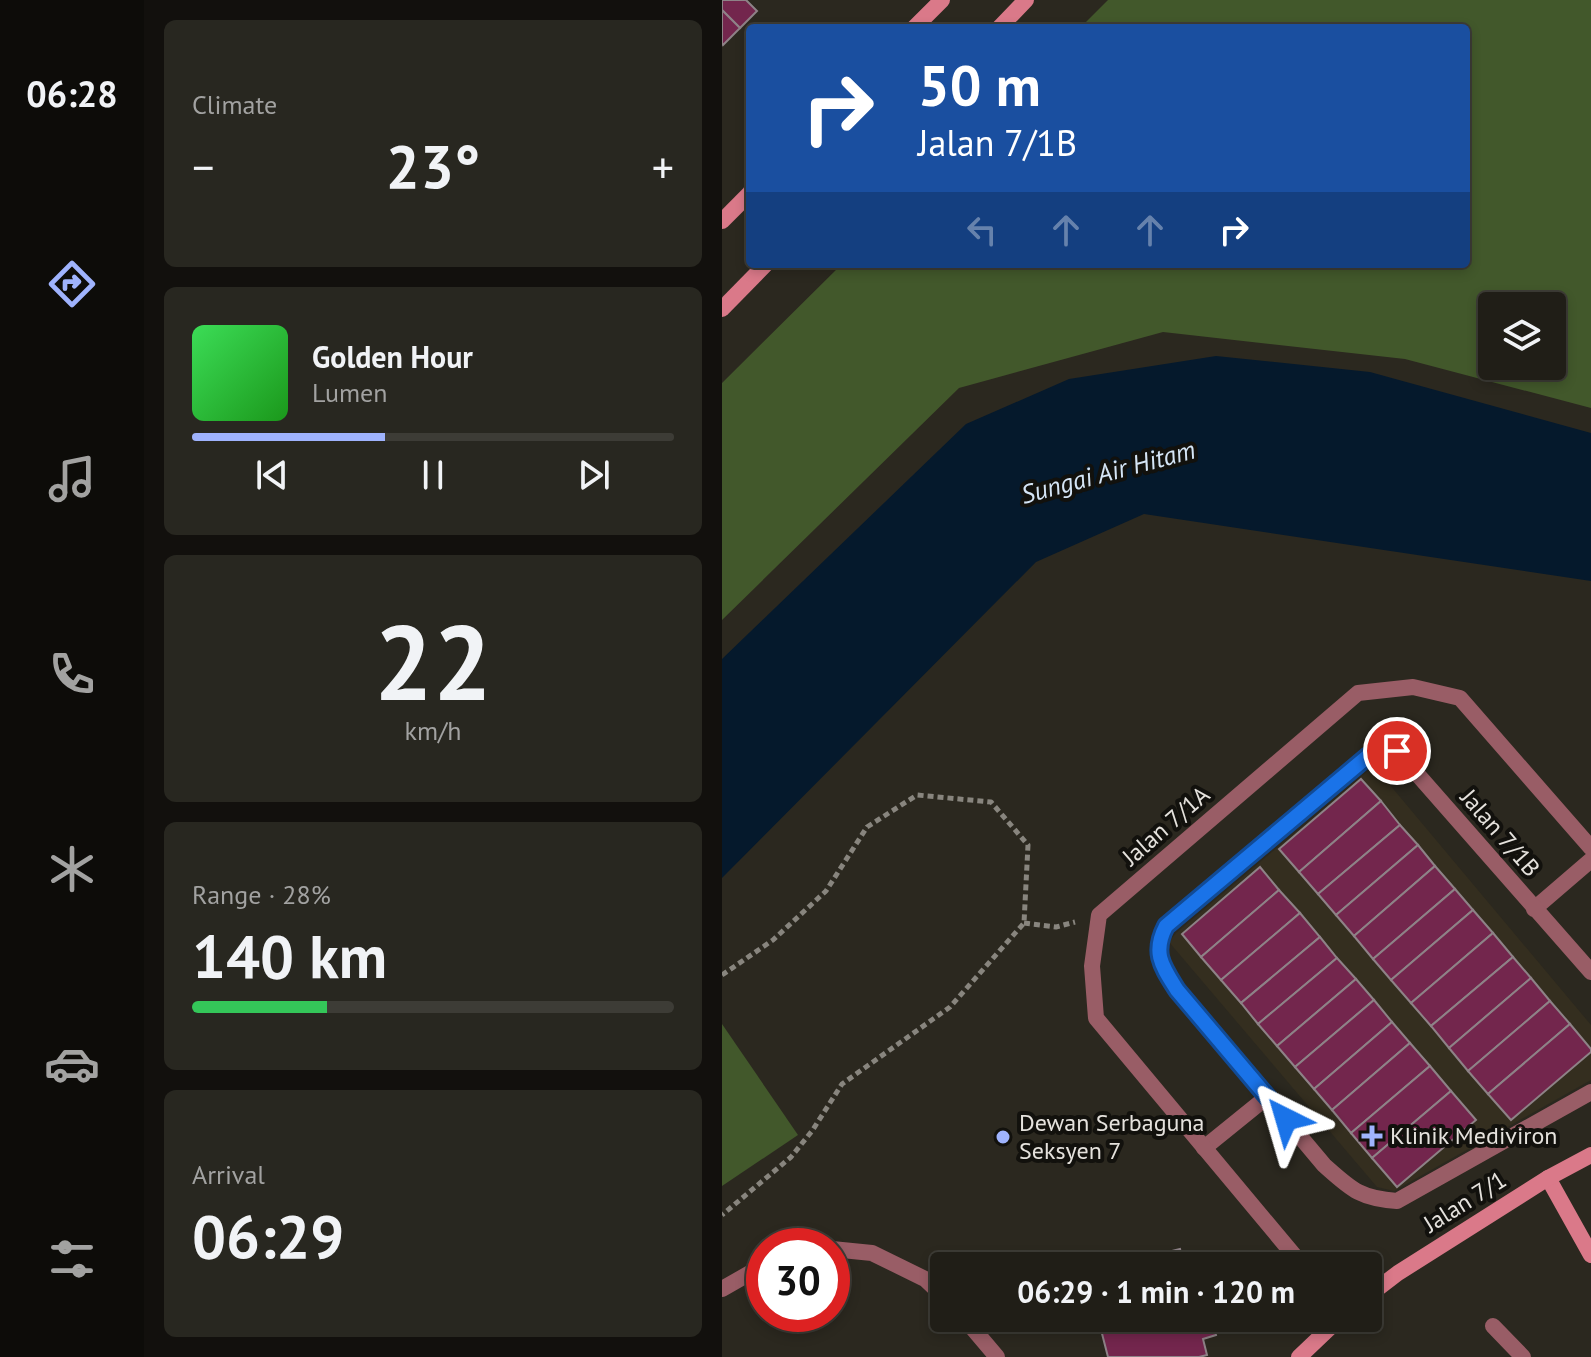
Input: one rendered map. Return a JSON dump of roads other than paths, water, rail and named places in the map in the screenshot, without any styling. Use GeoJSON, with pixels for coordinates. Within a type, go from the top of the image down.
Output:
{"type":"FeatureCollection","features":[{"type":"Feature","properties":{"kind":"street"},"geometry":{"type":"LineString","coordinates":[[918,24],[942,0]]}},
{"type":"Feature","properties":{"kind":"street"},"geometry":{"type":"LineString","coordinates":[[1003,24],[1026,0]]}},
{"type":"Feature","properties":{"kind":"street"},"geometry":{"type":"LineString","coordinates":[[722,221],[746,197]]}},
{"type":"Feature","properties":{"kind":"street"},"geometry":{"type":"LineString","coordinates":[[722,309],[762,268]]}},
{"type":"Feature","properties":{"kind":"street","name":"Jalan 7/1A"},"geometry":{"type":"LineString","coordinates":[[1204,1148],[1096,1018],[1092,966],[1099,915],[1358,693],[1413,687],[1460,698],[1591,848]]}},
{"type":"Feature","properties":{"kind":"street","name":"Jalan 7/1B"},"geometry":{"type":"LineString","coordinates":[[1591,972],[1397,751],[1368,756],[1166,926],[1159,940],[1160,957],[1177,990],[1324,1165],[1349,1187],[1373,1199],[1397,1201],[1591,1092]]}},
{"type":"Feature","properties":{"kind":"street"},"geometry":{"type":"LineString","coordinates":[[1534,909],[1591,860]]}},
{"type":"Feature","properties":{"kind":"street"},"geometry":{"type":"LineString","coordinates":[[1267,1097],[1204,1148],[1291,1252]]}},
{"type":"Feature","properties":{"kind":"street","name":"Jalan 7/1"},"geometry":{"type":"LineString","coordinates":[[1382,1285],[1548,1178],[1591,1155]]}},
{"type":"Feature","properties":{"kind":"street"},"geometry":{"type":"LineString","coordinates":[[1548,1178],[1591,1255]]}},
{"type":"Feature","properties":{"kind":"street"},"geometry":{"type":"LineString","coordinates":[[850,1251],[872,1253],[930,1284]]}},
{"type":"Feature","properties":{"kind":"street"},"geometry":{"type":"LineString","coordinates":[[722,1289],[746,1275]]}},
{"type":"Feature","properties":{"kind":"street"},"geometry":{"type":"LineString","coordinates":[[1493,1326],[1523,1357]]}},
{"type":"Feature","properties":{"kind":"street"},"geometry":{"type":"LineString","coordinates":[[976,1332],[997,1357]]}},
{"type":"Feature","properties":{"kind":"street"},"geometry":{"type":"LineString","coordinates":[[1299,1357],[1325,1332]]}},
{"type":"Feature","properties":{"kind":"water","name":"Sungai Air Hitam"},"geometry":{"type":"Polygon","coordinates":[[[1216,356],[1370,372],[1591,433],[1591,581],[1144,514],[1036,562],[722,878],[722,659],[966,424],[1069,379],[1216,356]]]}},
{"type":"Feature","properties":{"kind":"place","name":"Klinik Mediviron"},"geometry":{"type":"Point","coordinates":[1372,1136]}},
{"type":"Feature","properties":{"kind":"place","name":"Dewan Serbaguna Seksyen 7"},"geometry":{"type":"Point","coordinates":[1003,1137]}}]}
